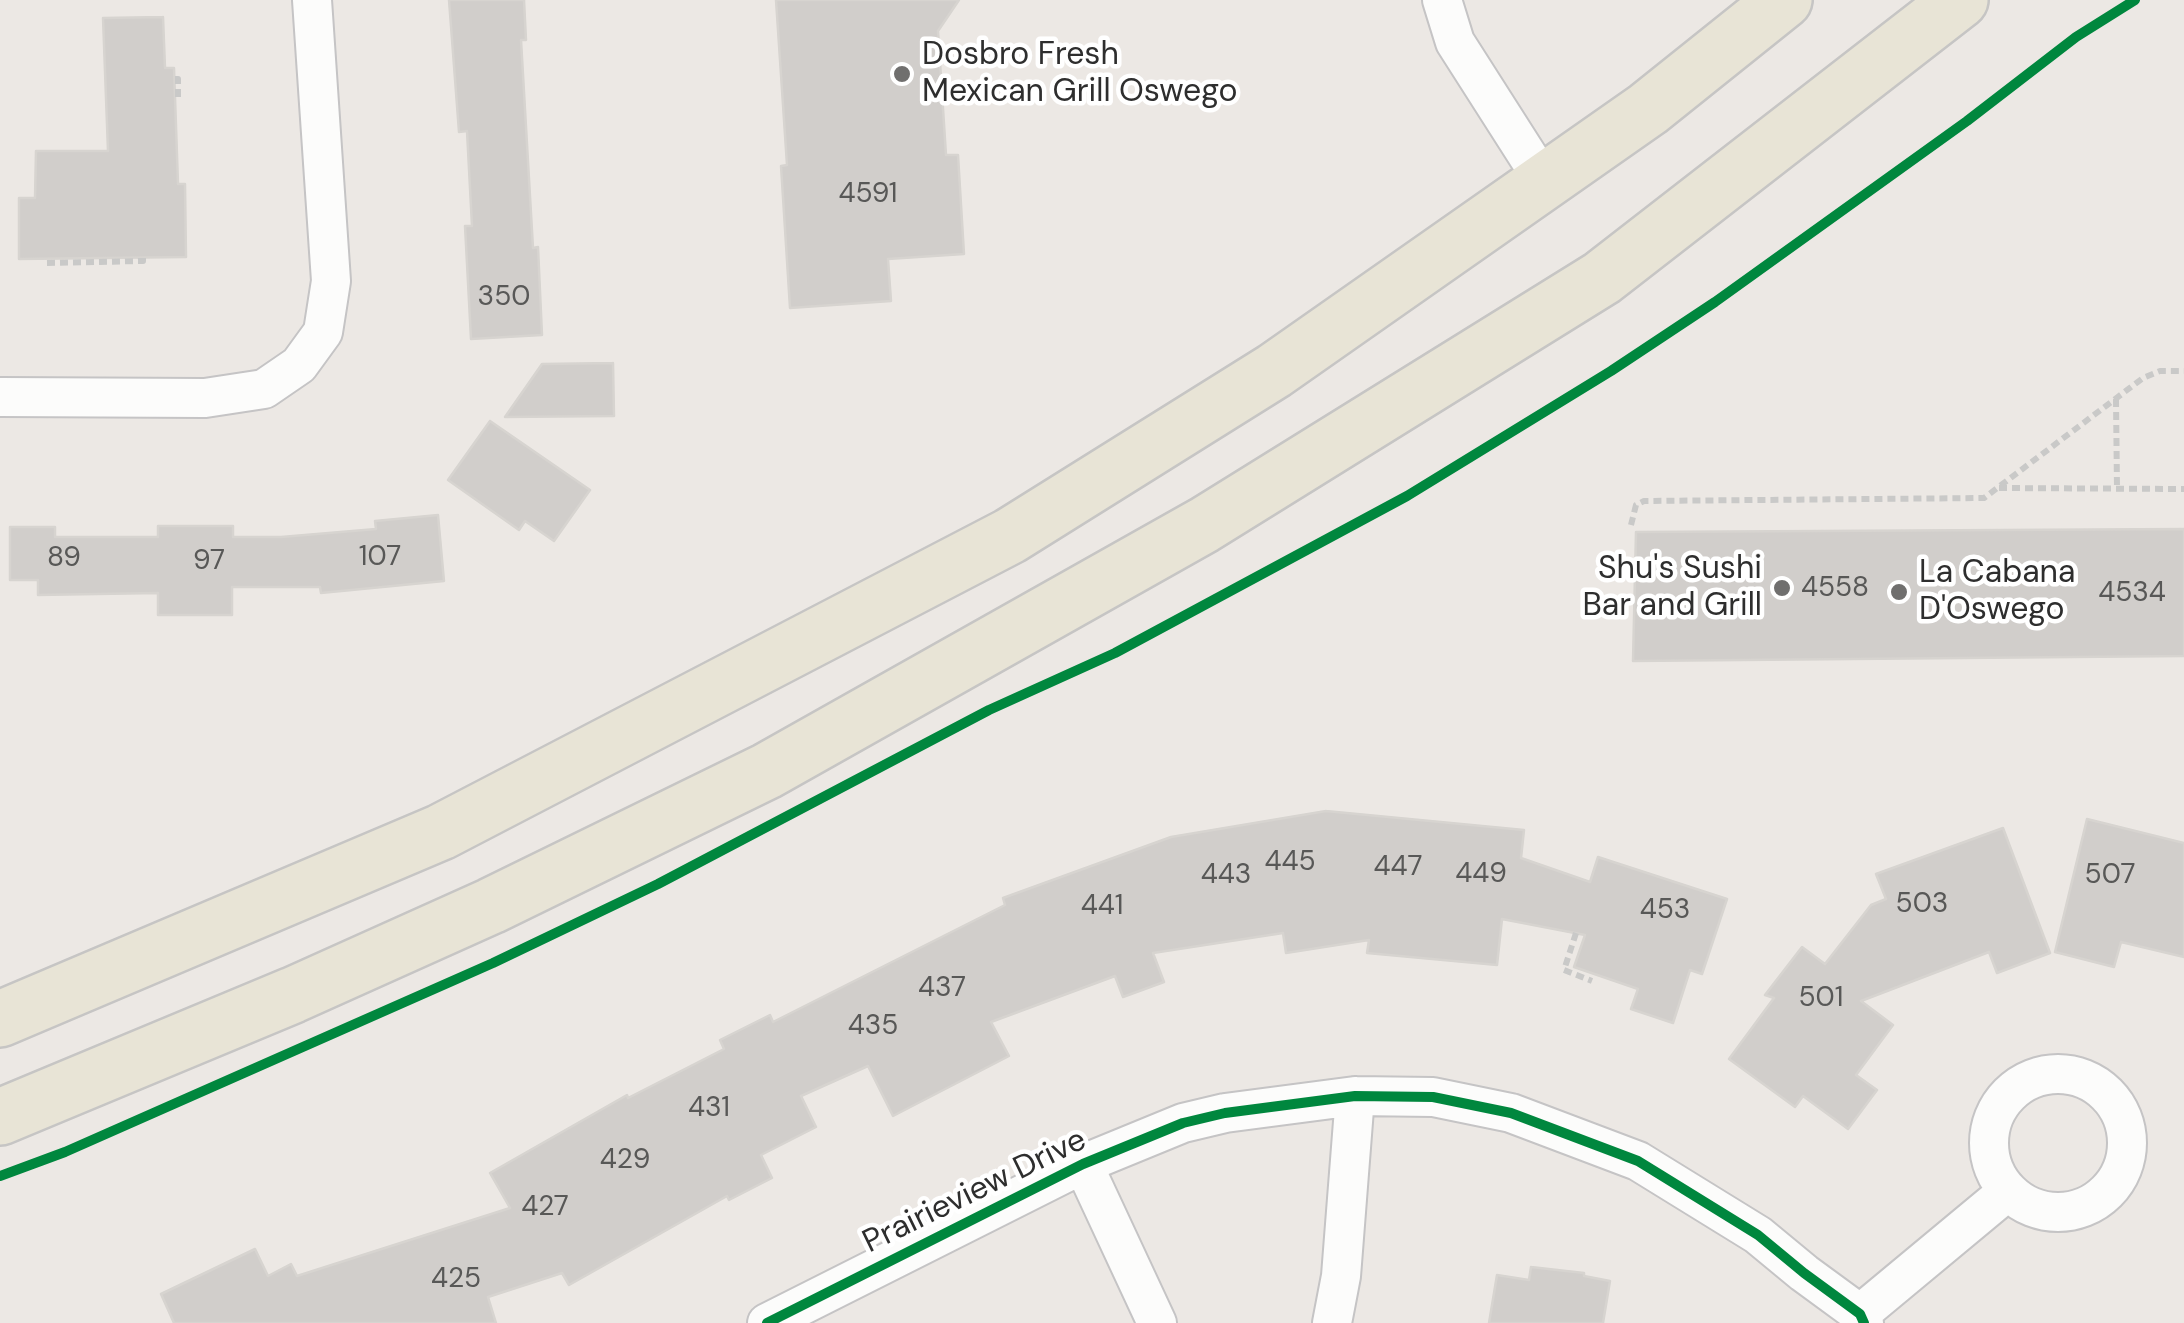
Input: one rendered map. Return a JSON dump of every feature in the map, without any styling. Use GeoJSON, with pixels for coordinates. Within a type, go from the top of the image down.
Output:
{"type":"FeatureCollection","features":[{"type":"Feature","properties":{"kind":"main road"},"geometry":{"type":"LineString","coordinates":[[0,1019],[440,832],[1010,536],[1274,371],[1648,109],[1784,0]]}},
{"type":"Feature","properties":{"kind":"main road"},"geometry":{"type":"LineString","coordinates":[[0,1117],[293,995],[491,906],[767,771],[1204,526],[1602,278],[1960,0]]}},
{"type":"Feature","properties":{"kind":"street"},"geometry":{"type":"LineString","coordinates":[[0,397],[205,398],[264,389],[298,365],[323,332],[331,281],[312,0]]}},
{"type":"Feature","properties":{"kind":"street"},"geometry":{"type":"LineString","coordinates":[[1442,0],[1455,42],[1545,183]]}},
{"type":"Feature","properties":{"kind":"street"},"geometry":{"type":"LineString","coordinates":[[1332,1323],[1342,1276],[1355,1096]]}},
{"type":"Feature","properties":{"kind":"street","name":"Prairieview Drive"},"geometry":{"type":"LineString","coordinates":[[767,1323],[1084,1164],[1183,1122],[1254,1108],[1355,1096],[1433,1097],[1511,1113],[1638,1161],[1758,1236],[1862,1319]]}},
{"type":"Feature","properties":{"kind":"street","name":"Prairieview Drive"},"geometry":{"type":"LineString","coordinates":[[1084,1164],[1157,1323]]}},
{"type":"Feature","properties":{"kind":"street"},"geometry":{"type":"LineString","coordinates":[[1862,1319],[2008,1191]]}},
{"type":"Feature","properties":{"kind":"path"},"geometry":{"type":"LineString","coordinates":[[175,79],[178,101]]}},
{"type":"Feature","properties":{"kind":"path"},"geometry":{"type":"LineString","coordinates":[[47,264],[143,261],[143,257]]}},
{"type":"Feature","properties":{"kind":"path"},"geometry":{"type":"LineString","coordinates":[[1631,524],[1636,505],[1644,501],[1984,498],[2152,373],[2184,372]]}},
{"type":"Feature","properties":{"kind":"path"},"geometry":{"type":"LineString","coordinates":[[2116,398],[2117,489]]}},
{"type":"Feature","properties":{"kind":"path"},"geometry":{"type":"LineString","coordinates":[[1998,488],[2184,489]]}},
{"type":"Feature","properties":{"kind":"path"},"geometry":{"type":"LineString","coordinates":[[1576,933],[1564,970],[1592,981]]}},
{"type":"Feature","properties":{"kind":"building"},"geometry":{"type":"Polygon","coordinates":[[[449,0],[524,0],[526,40],[521,40],[542,335],[471,339],[465,226],[472,226],[467,131],[459,132],[449,0]]]}},
{"type":"Feature","properties":{"kind":"building"},"geometry":{"type":"Polygon","coordinates":[[[776,0],[959,0],[938,31],[946,155],[958,155],[964,254],[888,259],[891,301],[790,308],[781,166],[787,165],[776,0]]]}},
{"type":"Feature","properties":{"kind":"building"},"geometry":{"type":"Polygon","coordinates":[[[163,17],[165,68],[174,68],[178,184],[185,184],[186,257],[19,259],[19,198],[35,198],[36,151],[108,151],[103,18],[163,17]]]}},
{"type":"Feature","properties":{"kind":"building"},"geometry":{"type":"Polygon","coordinates":[[[613,363],[614,416],[505,417],[542,364],[613,363]]]}},
{"type":"Feature","properties":{"kind":"building"},"geometry":{"type":"Polygon","coordinates":[[[490,421],[590,490],[554,541],[525,521],[519,530],[448,480],[490,421]]]}},
{"type":"Feature","properties":{"kind":"building"},"geometry":{"type":"Polygon","coordinates":[[[438,515],[444,581],[321,593],[320,587],[232,587],[232,615],[158,615],[158,593],[38,595],[38,580],[10,580],[10,527],[55,527],[55,537],[158,537],[158,526],[233,526],[233,537],[281,537],[376,529],[375,521],[438,515]]]}},
{"type":"Feature","properties":{"kind":"building"},"geometry":{"type":"Polygon","coordinates":[[[2184,529],[2184,656],[1633,661],[1636,532],[2184,529]]]}},
{"type":"Feature","properties":{"kind":"building"},"geometry":{"type":"Polygon","coordinates":[[[1326,811],[1524,830],[1521,858],[1590,882],[1598,857],[1727,899],[1702,974],[1690,970],[1673,1023],[1631,1009],[1638,989],[1574,967],[1585,935],[1502,919],[1497,965],[1367,953],[1369,940],[1286,953],[1283,933],[1153,953],[1164,982],[1123,997],[1115,976],[991,1022],[1009,1056],[893,1116],[868,1066],[801,1096],[816,1127],[761,1155],[772,1178],[729,1200],[727,1196],[569,1285],[562,1273],[488,1297],[496,1323],[174,1323],[161,1294],[255,1249],[268,1276],[291,1264],[297,1276],[510,1208],[490,1173],[627,1095],[628,1098],[724,1049],[720,1040],[770,1015],[773,1022],[1005,905],[1003,898],[1171,837],[1326,811]]]}},
{"type":"Feature","properties":{"kind":"building"},"geometry":{"type":"Polygon","coordinates":[[[2087,819],[2184,843],[2184,957],[2121,942],[2114,967],[2055,952],[2087,819]]]}},
{"type":"Feature","properties":{"kind":"building"},"geometry":{"type":"Polygon","coordinates":[[[2003,828],[2050,953],[1997,973],[1989,952],[1861,1001],[1893,1025],[1856,1075],[1877,1090],[1848,1129],[1803,1096],[1795,1107],[1729,1059],[1774,998],[1765,995],[1802,947],[1825,964],[1871,905],[1886,899],[1876,874],[2003,828]]]}},
{"type":"Feature","properties":{"kind":"building"},"geometry":{"type":"Polygon","coordinates":[[[1531,1267],[1584,1273],[1610,1281],[1603,1323],[1489,1323],[1497,1275],[1529,1280],[1531,1267]]]}},
{"type":"Feature","properties":{"kind":"cycle path"},"geometry":{"type":"LineString","coordinates":[[0,1176],[65,1152],[493,963],[658,884],[989,710],[1115,653],[1407,496],[1715,302],[1967,121],[2076,37],[2135,0]]}},
{"type":"Feature","properties":{"kind":"cycle path"},"geometry":{"type":"LineString","coordinates":[[767,1323],[1083,1164],[1183,1123],[1225,1113],[1355,1096],[1433,1097],[1511,1113],[1638,1161],[1758,1235],[1860,1314],[1864,1323]]}},
{"type":"Feature","properties":{"kind":"place","name":"Dosbro Fresh Mexican Grill Oswego"},"geometry":{"type":"Point","coordinates":[902,74]}},
{"type":"Feature","properties":{"kind":"place","name":"Shu's Sushi Bar and Grill"},"geometry":{"type":"Point","coordinates":[1782,588]}},
{"type":"Feature","properties":{"kind":"place","name":"La Cabana D'Oswego"},"geometry":{"type":"Point","coordinates":[1899,592]}}]}
